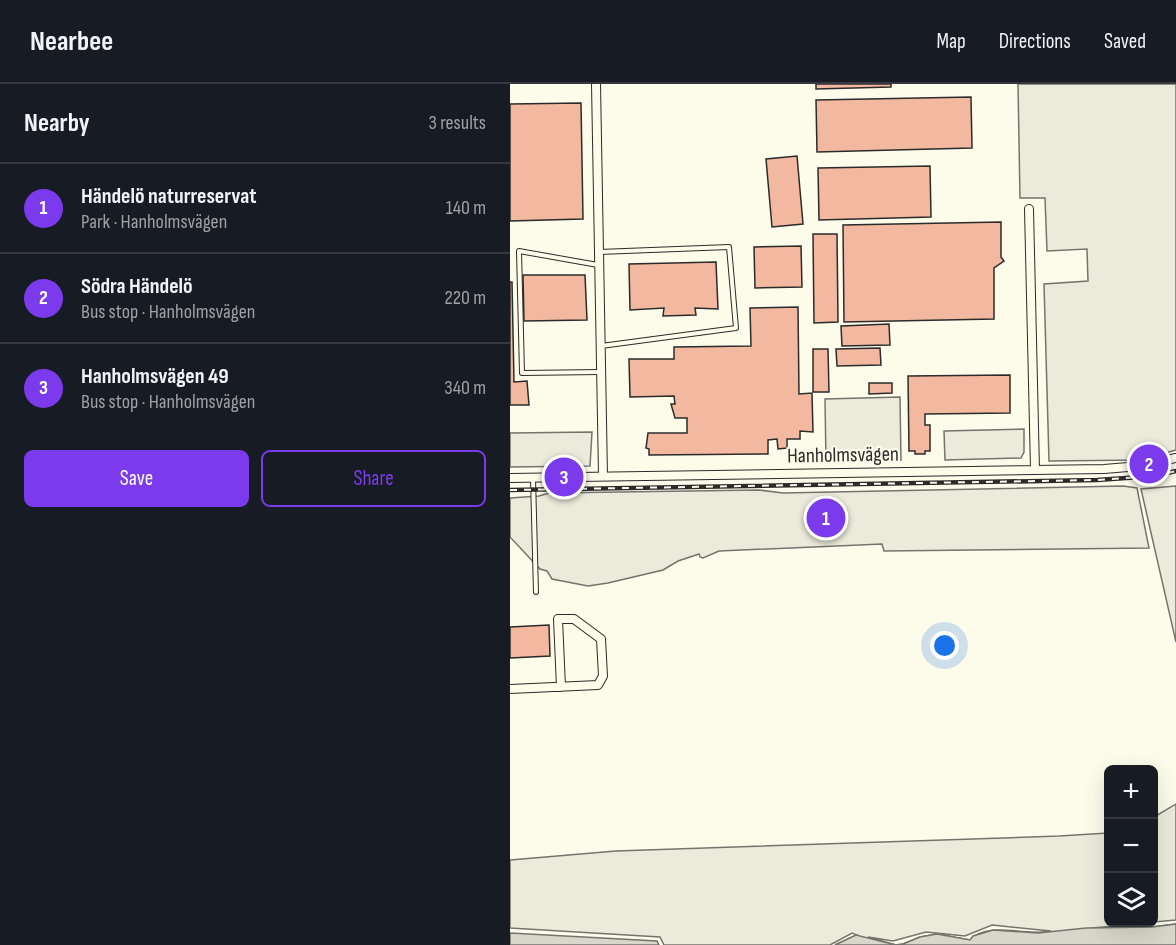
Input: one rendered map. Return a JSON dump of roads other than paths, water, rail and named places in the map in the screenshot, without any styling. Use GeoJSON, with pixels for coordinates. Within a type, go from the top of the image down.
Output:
{"type":"FeatureCollection","features":[{"type":"Feature","properties":{"kind":"street"},"geometry":{"type":"LineString","coordinates":[[596,84],[603,476]]}},
{"type":"Feature","properties":{"kind":"street"},"geometry":{"type":"LineString","coordinates":[[1029,209],[1035,470]]}},
{"type":"Feature","properties":{"kind":"street","name":"Hanholmsvägen"},"geometry":{"type":"LineString","coordinates":[[510,478],[1035,470],[1131,467],[1176,458]]}},
{"type":"Feature","properties":{"kind":"street"},"geometry":{"type":"LineString","coordinates":[[510,689],[561,687],[598,685],[603,676],[600,639],[574,619],[558,619],[561,687]]}},
{"type":"Feature","properties":{"kind":"lane"},"geometry":{"type":"LineString","coordinates":[[599,252],[729,248],[736,328],[601,346]]}},
{"type":"Feature","properties":{"kind":"lane"},"geometry":{"type":"LineString","coordinates":[[599,265],[519,251],[522,373],[601,372]]}},
{"type":"Feature","properties":{"kind":"lane"},"geometry":{"type":"LineString","coordinates":[[533,477],[536,592]]}},
{"type":"Feature","properties":{"kind":"railway"},"geometry":{"type":"LineString","coordinates":[[510,490],[1097,480],[1155,476],[1176,471]]}},
{"type":"Feature","properties":{"kind":"place","name":"Södra Händelö"},"geometry":{"type":"Point","coordinates":[1149,464]}},
{"type":"Feature","properties":{"kind":"place","name":"Hanholmsvägen 49"},"geometry":{"type":"Point","coordinates":[564,477]}},
{"type":"Feature","properties":{"kind":"place","name":"Händelö naturreservat"},"geometry":{"type":"Point","coordinates":[826,518]}}]}
